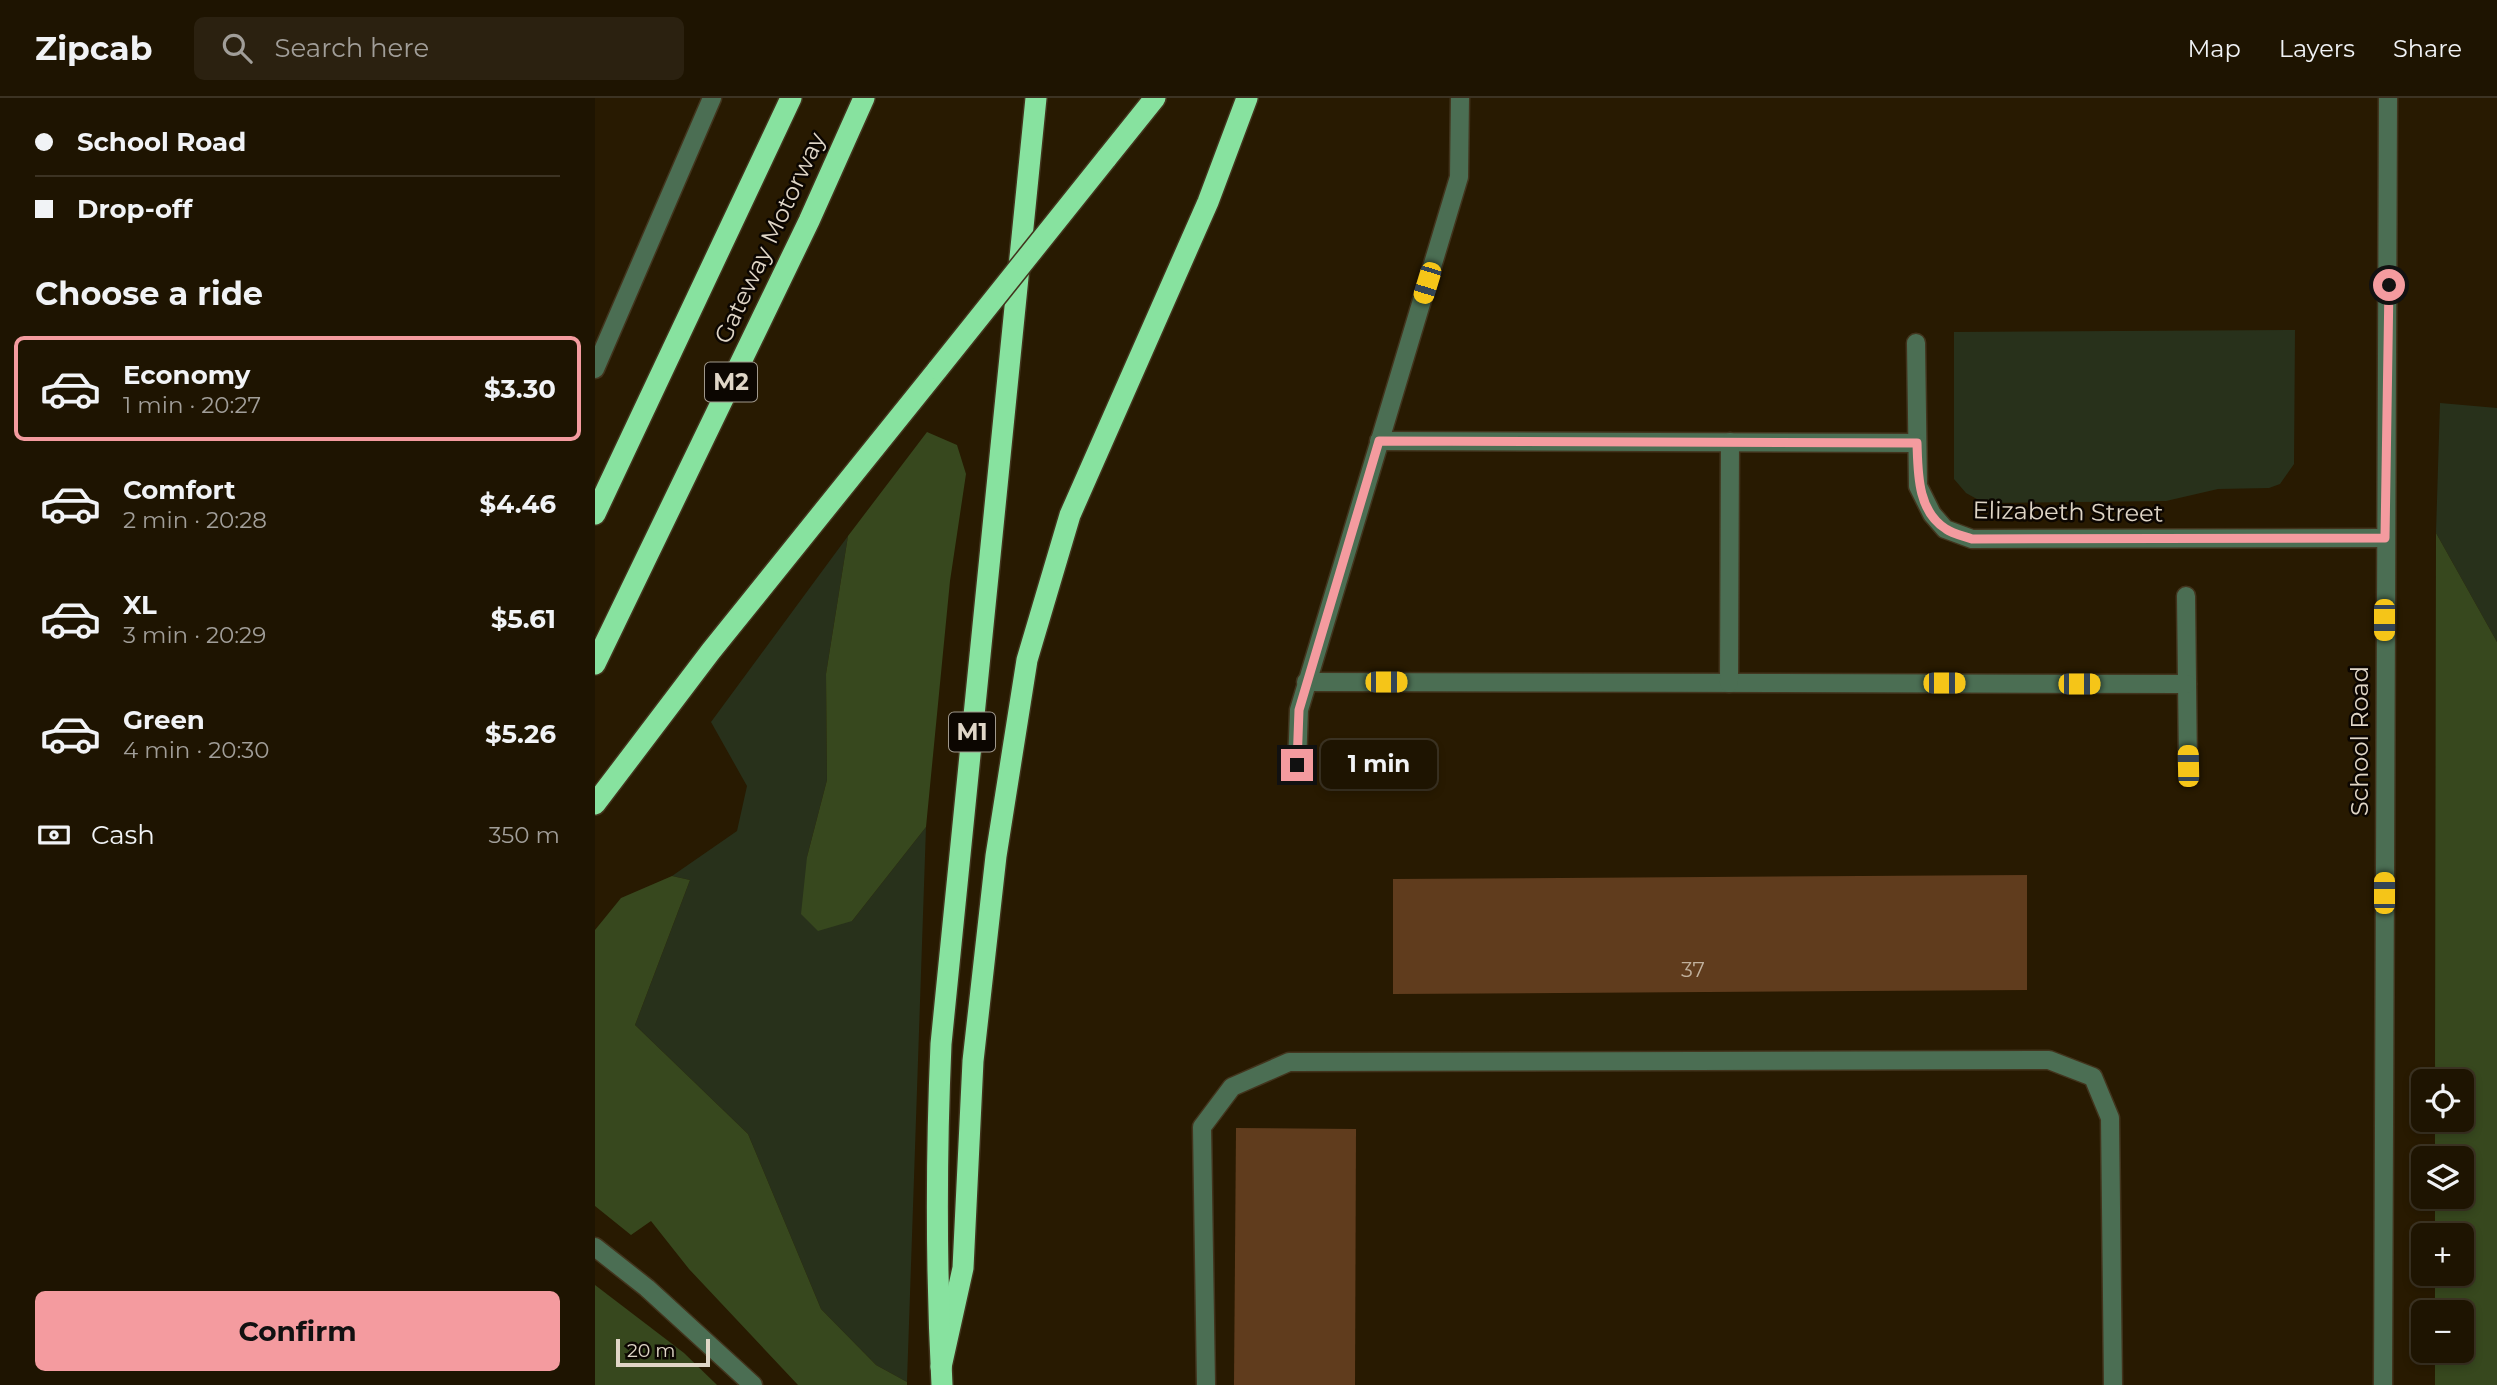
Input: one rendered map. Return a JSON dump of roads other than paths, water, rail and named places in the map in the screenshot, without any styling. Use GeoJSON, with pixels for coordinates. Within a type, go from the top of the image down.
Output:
{"type":"FeatureCollection","features":[{"type":"Feature","properties":{"kind":"highway","name":"Gateway Motorway"},"geometry":{"type":"LineString","coordinates":[[595,514],[791,98]]}},
{"type":"Feature","properties":{"kind":"highway","name":"Gateway Motorway"},"geometry":{"type":"LineString","coordinates":[[595,664],[809,221],[864,98]]}},
{"type":"Feature","properties":{"kind":"highway","name":"M1"},"geometry":{"type":"LineString","coordinates":[[942,1376],[937,1273],[936,1160],[941,1044],[1036,98]]}},
{"type":"Feature","properties":{"kind":"highway"},"geometry":{"type":"LineString","coordinates":[[595,804],[703,662],[1155,98]]}},
{"type":"Feature","properties":{"kind":"highway"},"geometry":{"type":"LineString","coordinates":[[942,1376],[963,1268],[974,1047],[996,856],[1027,660],[1070,514],[1208,202],[1247,98]]}},
{"type":"Feature","properties":{"kind":"street"},"geometry":{"type":"LineString","coordinates":[[595,369],[712,98]]}},
{"type":"Feature","properties":{"kind":"street"},"geometry":{"type":"LineString","coordinates":[[1297,765],[1299,710],[1306,682],[1459,177],[1460,98]]}},
{"type":"Feature","properties":{"kind":"street","name":"School Road"},"geometry":{"type":"LineString","coordinates":[[2383,1385],[2389,98]]}},
{"type":"Feature","properties":{"kind":"street","name":"Elizabeth Street"},"geometry":{"type":"LineString","coordinates":[[1916,343],[1918,486],[1932,514],[1945,528],[1972,539],[2385,538]]}},
{"type":"Feature","properties":{"kind":"street"},"geometry":{"type":"LineString","coordinates":[[1379,441],[1917,443]]}},
{"type":"Feature","properties":{"kind":"street"},"geometry":{"type":"LineString","coordinates":[[1729,683],[1730,442]]}},
{"type":"Feature","properties":{"kind":"street"},"geometry":{"type":"LineString","coordinates":[[2186,596],[2188,766]]}},
{"type":"Feature","properties":{"kind":"street"},"geometry":{"type":"LineString","coordinates":[[1306,682],[2187,684]]}},
{"type":"Feature","properties":{"kind":"street"},"geometry":{"type":"LineString","coordinates":[[1206,1385],[1202,1127],[1232,1087],[1289,1062],[1980,1060],[2049,1060],[2093,1077],[2110,1118],[2113,1385]]}},
{"type":"Feature","properties":{"kind":"street"},"geometry":{"type":"LineString","coordinates":[[595,1247],[647,1288],[753,1385]]}}]}
